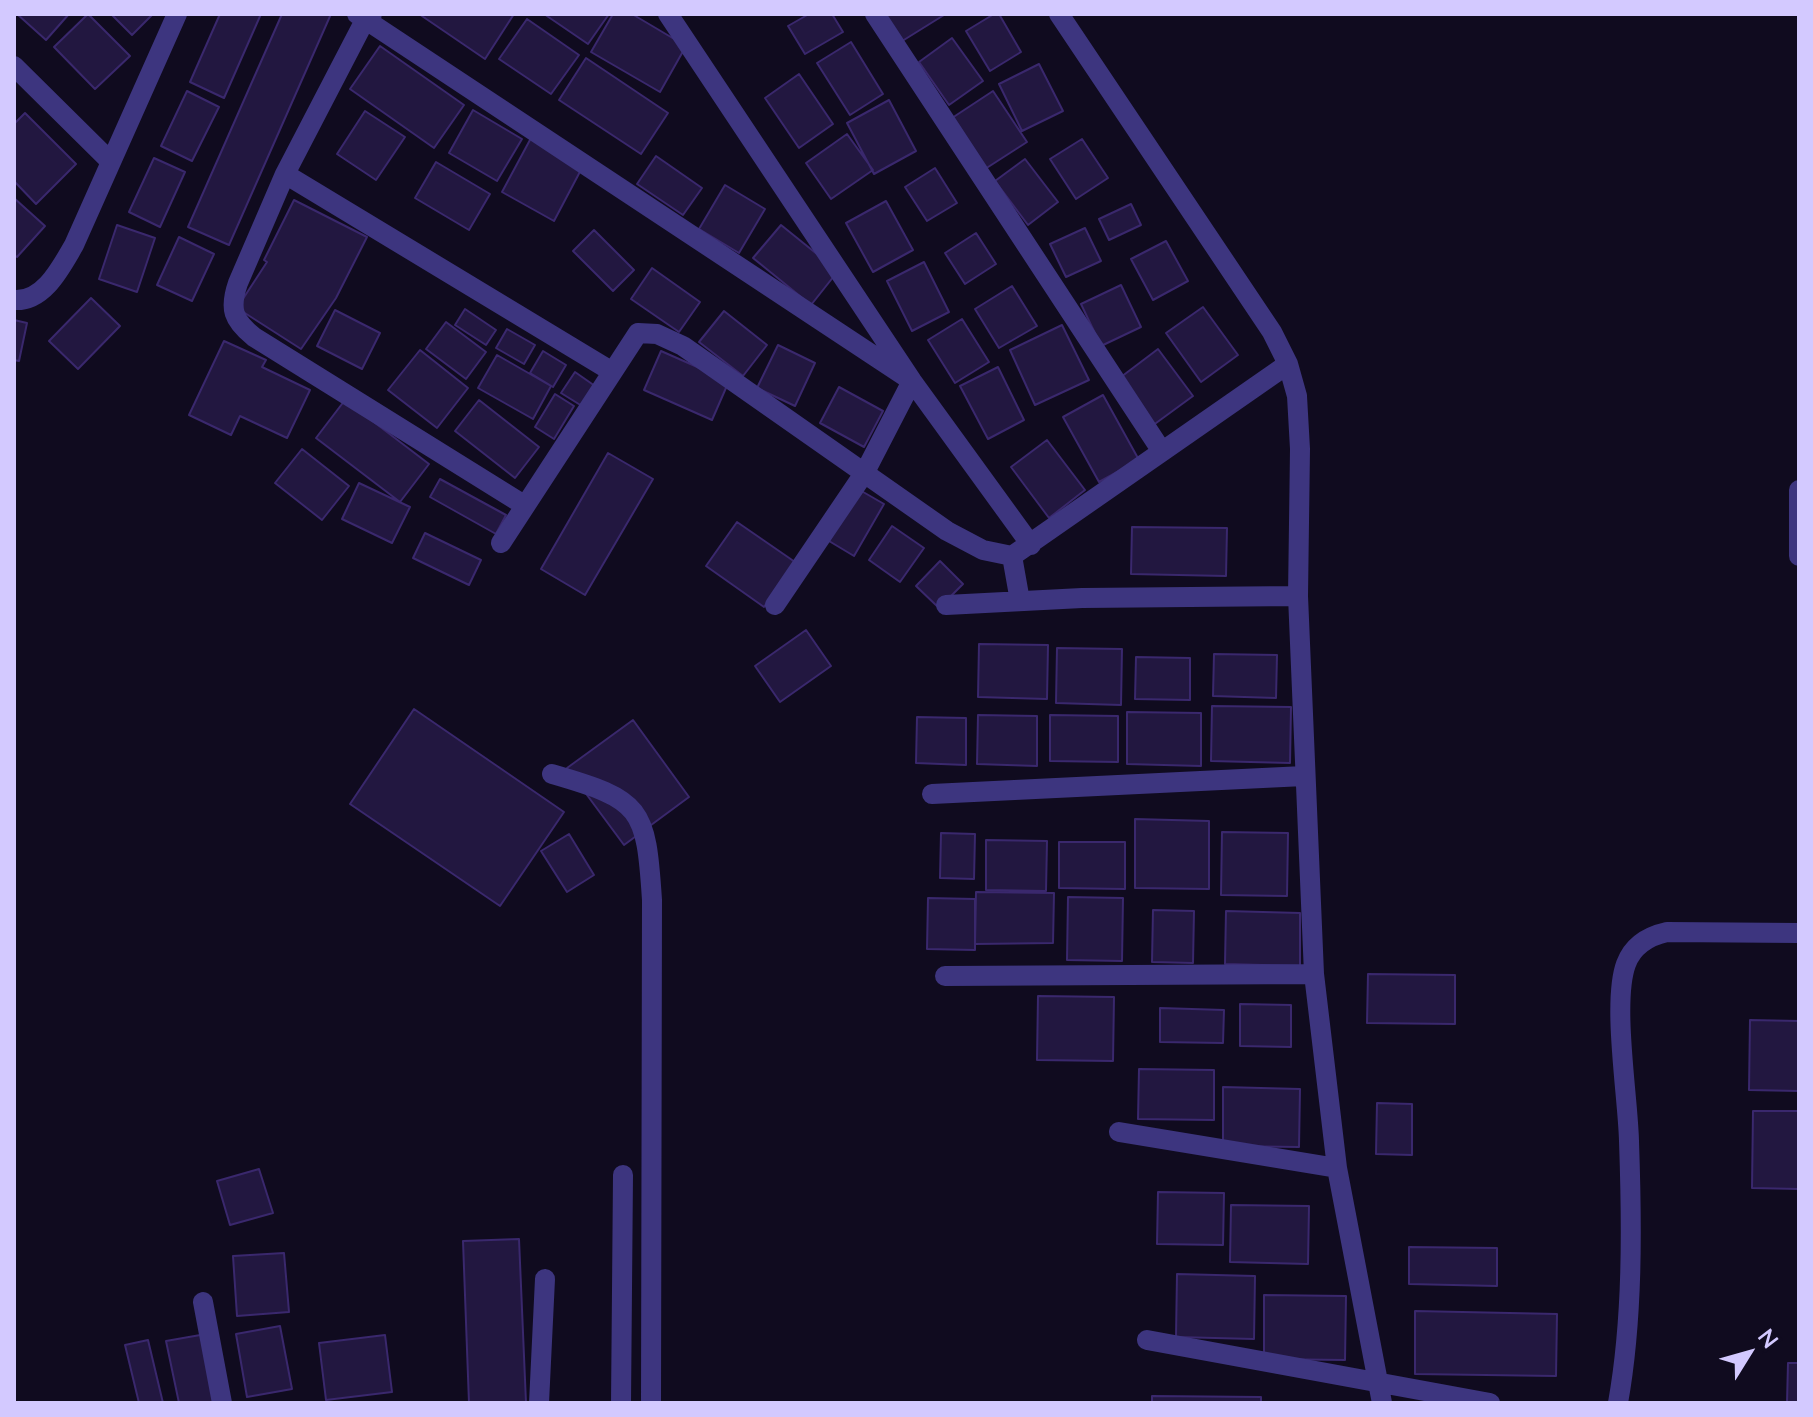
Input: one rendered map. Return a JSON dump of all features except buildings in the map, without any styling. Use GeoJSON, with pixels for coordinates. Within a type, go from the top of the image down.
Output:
{"type":"FeatureCollection","features":[{"type":"Feature","properties":{"kind":"street"},"geometry":{"type":"LineString","coordinates":[[16,299],[38,294],[61,267],[177,14]]}},
{"type":"Feature","properties":{"kind":"street"},"geometry":{"type":"LineString","coordinates":[[651,14],[674,23],[912,381],[1031,545]]}},
{"type":"Feature","properties":{"kind":"street"},"geometry":{"type":"LineString","coordinates":[[875,14],[1161,450]]}},
{"type":"Feature","properties":{"kind":"street"},"geometry":{"type":"LineString","coordinates":[[1059,14],[1229,265],[1288,364],[1297,396],[1300,449],[1298,596],[1314,974],[1337,1168],[1380,1393]]}},
{"type":"Feature","properties":{"kind":"street"},"geometry":{"type":"LineString","coordinates":[[524,505],[237,324],[232,300],[285,174],[364,17],[912,381]]}},
{"type":"Feature","properties":{"kind":"street"},"geometry":{"type":"LineString","coordinates":[[14,66],[111,162]]}},
{"type":"Feature","properties":{"kind":"street"},"geometry":{"type":"LineString","coordinates":[[285,174],[611,371]]}},
{"type":"Feature","properties":{"kind":"street"},"geometry":{"type":"LineString","coordinates":[[501,543],[638,333],[649,331],[668,338],[947,531],[983,550],[1012,556],[1288,364]]}},
{"type":"Feature","properties":{"kind":"street"},"geometry":{"type":"LineString","coordinates":[[775,605],[865,472],[912,381]]}},
{"type":"Feature","properties":{"kind":"street"},"geometry":{"type":"LineString","coordinates":[[1799,490],[1799,556]]}},
{"type":"Feature","properties":{"kind":"street"},"geometry":{"type":"LineString","coordinates":[[1012,556],[1020,601]]}},
{"type":"Feature","properties":{"kind":"street"},"geometry":{"type":"LineString","coordinates":[[946,605],[1298,596]]}},
{"type":"Feature","properties":{"kind":"street"},"geometry":{"type":"LineString","coordinates":[[552,774],[602,789],[622,800],[635,811],[645,830],[652,900],[651,1403]]}},
{"type":"Feature","properties":{"kind":"street"},"geometry":{"type":"LineString","coordinates":[[932,794],[1304,776]]}},
{"type":"Feature","properties":{"kind":"street"},"geometry":{"type":"LineString","coordinates":[[1618,1403],[1628,1258],[1629,1141],[1622,1036],[1626,963],[1638,945],[1652,935],[1667,932],[1799,933]]}},
{"type":"Feature","properties":{"kind":"street"},"geometry":{"type":"LineString","coordinates":[[945,976],[1314,974]]}},
{"type":"Feature","properties":{"kind":"street"},"geometry":{"type":"LineString","coordinates":[[1119,1132],[1337,1168]]}},
{"type":"Feature","properties":{"kind":"street"},"geometry":{"type":"LineString","coordinates":[[621,1403],[623,1175]]}},
{"type":"Feature","properties":{"kind":"street"},"geometry":{"type":"LineString","coordinates":[[539,1403],[545,1279]]}},
{"type":"Feature","properties":{"kind":"street"},"geometry":{"type":"LineString","coordinates":[[203,1302],[222,1403]]}},
{"type":"Feature","properties":{"kind":"street"},"geometry":{"type":"LineString","coordinates":[[1147,1340],[1380,1393],[1490,1403]]}}]}
